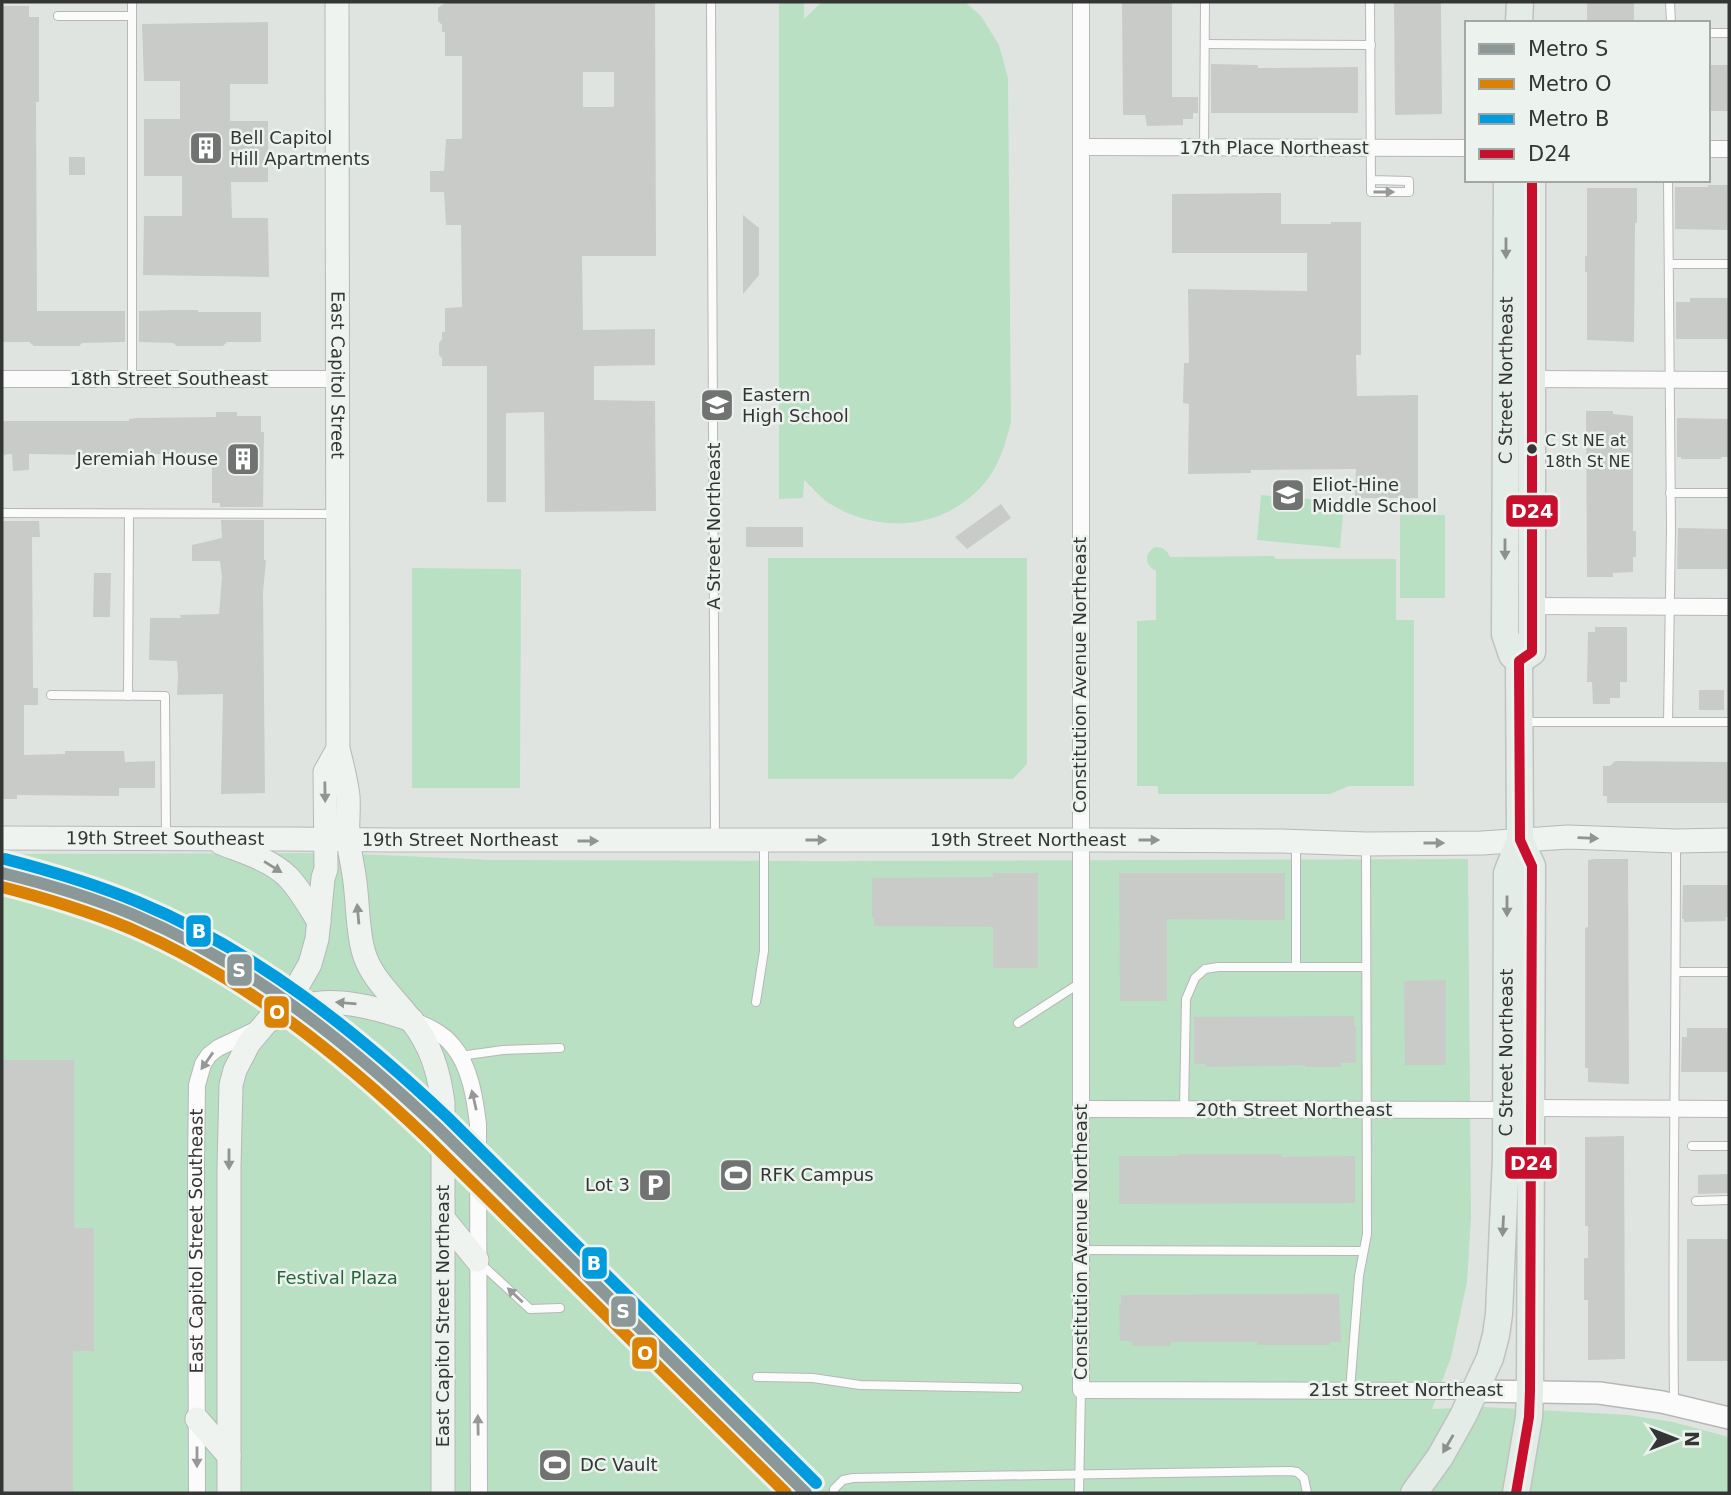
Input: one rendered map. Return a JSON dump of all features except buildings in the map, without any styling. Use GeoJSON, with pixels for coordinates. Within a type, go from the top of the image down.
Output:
{"type":"FeatureCollection","features":[{"type":"Feature","properties":{"kind":"main road","name":"East Capitol Street"},"geometry":{"type":"LineString","coordinates":[[337,2],[338,749]]}},
{"type":"Feature","properties":{"kind":"main road"},"geometry":{"type":"LineString","coordinates":[[1520,2],[1520,21]]}},
{"type":"Feature","properties":{"kind":"main road","name":"C Street Northeast"},"geometry":{"type":"LineString","coordinates":[[1414,1493],[1440,1457],[1476,1391],[1493,1350],[1499,1314],[1518,1109],[1532,866],[1520,840],[1519,661],[1512,654],[1505,634],[1507,182]]}},
{"type":"Feature","properties":{"kind":"main road","name":"C Street Northeast"},"geometry":{"type":"LineString","coordinates":[[1519,661],[1532,652],[1532,182]]}},
{"type":"Feature","properties":{"kind":"main road","name":"East Capitol Street Northeast"},"geometry":{"type":"LineString","coordinates":[[338,749],[347,794],[337,839],[356,888],[361,939],[367,961],[377,979],[412,1020],[434,1058],[441,1087],[443,1493]]}},
{"type":"Feature","properties":{"kind":"main road","name":"19th Street Northeast"},"geometry":{"type":"LineString","coordinates":[[337,839],[1296,841],[1366,844],[1482,843],[1568,837],[1729,840]]}},
{"type":"Feature","properties":{"kind":"main road","name":"19th Street Southeast"},"geometry":{"type":"LineString","coordinates":[[2,838],[337,839]]}},
{"type":"Feature","properties":{"kind":"main road"},"geometry":{"type":"LineString","coordinates":[[211,839],[280,870],[301,892],[319,922]]}},
{"type":"Feature","properties":{"kind":"main road","name":"East Capitol Street Southeast"},"geometry":{"type":"LineString","coordinates":[[229,1493],[231,1085],[241,1056],[249,1043],[304,976],[315,951],[323,878],[337,839]]}},
{"type":"Feature","properties":{"kind":"main road"},"geometry":{"type":"LineString","coordinates":[[264,1026],[295,1009],[338,1002],[377,1009],[412,1020]]}},
{"type":"Feature","properties":{"kind":"main road","name":"C Street Northeast"},"geometry":{"type":"LineString","coordinates":[[1516,1493],[1530,1418],[1518,1109]]}},
{"type":"Feature","properties":{"kind":"main road"},"geometry":{"type":"LineString","coordinates":[[443,1218],[477,1260]]}},
{"type":"Feature","properties":{"kind":"main road"},"geometry":{"type":"LineString","coordinates":[[197,1419],[229,1456]]}},
{"type":"Feature","properties":{"kind":"street","name":"Constitution Avenue Northeast"},"geometry":{"type":"LineString","coordinates":[[1081,2],[1081,1390]]}},
{"type":"Feature","properties":{"kind":"street","name":"17th Place Northeast"},"geometry":{"type":"LineString","coordinates":[[1081,147],[1465,148]]}},
{"type":"Feature","properties":{"kind":"street"},"geometry":{"type":"LineString","coordinates":[[1710,149],[1729,149]]}},
{"type":"Feature","properties":{"kind":"street","name":"18th Street Southeast"},"geometry":{"type":"LineString","coordinates":[[2,379],[337,379]]}},
{"type":"Feature","properties":{"kind":"street"},"geometry":{"type":"LineString","coordinates":[[1531,379],[1729,380]]}},
{"type":"Feature","properties":{"kind":"street"},"geometry":{"type":"LineString","coordinates":[[1531,606],[1729,607]]}},
{"type":"Feature","properties":{"kind":"street","name":"East Capitol Street Northeast"},"geometry":{"type":"LineString","coordinates":[[412,1020],[435,1031],[454,1046],[472,1091],[478,1124],[479,1493]]}},
{"type":"Feature","properties":{"kind":"street","name":"East Capitol Street Southeast"},"geometry":{"type":"LineString","coordinates":[[197,1493],[197,1085],[203,1064],[209,1055],[264,1026]]}},
{"type":"Feature","properties":{"kind":"street","name":"20th Street Northeast"},"geometry":{"type":"LineString","coordinates":[[1081,1109],[1729,1109]]}},
{"type":"Feature","properties":{"kind":"street","name":"21st Street Northeast"},"geometry":{"type":"LineString","coordinates":[[1081,1390],[1599,1393],[1728,1417]]}},
{"type":"Feature","properties":{"kind":"lane"},"geometry":{"type":"LineString","coordinates":[[132,2],[132,379]]}},
{"type":"Feature","properties":{"kind":"lane","name":"A Street Northeast"},"geometry":{"type":"LineString","coordinates":[[710,2],[715,841]]}},
{"type":"Feature","properties":{"kind":"lane"},"geometry":{"type":"LineString","coordinates":[[1204,148],[1205,2]]}},
{"type":"Feature","properties":{"kind":"lane"},"geometry":{"type":"LineString","coordinates":[[1370,2],[1371,180]]}},
{"type":"Feature","properties":{"kind":"lane"},"geometry":{"type":"LineString","coordinates":[[1670,2],[1671,21]]}},
{"type":"Feature","properties":{"kind":"lane"},"geometry":{"type":"LineString","coordinates":[[58,16],[132,16]]}},
{"type":"Feature","properties":{"kind":"lane"},"geometry":{"type":"LineString","coordinates":[[1710,33],[1729,33]]}},
{"type":"Feature","properties":{"kind":"lane"},"geometry":{"type":"LineString","coordinates":[[1205,44],[1371,45]]}},
{"type":"Feature","properties":{"kind":"lane"},"geometry":{"type":"LineString","coordinates":[[1668,182],[1668,722]]}},
{"type":"Feature","properties":{"kind":"lane"},"geometry":{"type":"LineString","coordinates":[[1669,264],[1729,264]]}},
{"type":"Feature","properties":{"kind":"lane"},"geometry":{"type":"LineString","coordinates":[[1670,493],[1729,493]]}},
{"type":"Feature","properties":{"kind":"lane"},"geometry":{"type":"LineString","coordinates":[[2,513],[337,514]]}},
{"type":"Feature","properties":{"kind":"lane"},"geometry":{"type":"LineString","coordinates":[[128,696],[129,514]]}},
{"type":"Feature","properties":{"kind":"lane"},"geometry":{"type":"LineString","coordinates":[[51,695],[165,696],[166,838]]}},
{"type":"Feature","properties":{"kind":"lane"},"geometry":{"type":"LineString","coordinates":[[1519,722],[1729,722]]}},
{"type":"Feature","properties":{"kind":"lane"},"geometry":{"type":"LineString","coordinates":[[756,1002],[764,951],[764,840]]}},
{"type":"Feature","properties":{"kind":"lane"},"geometry":{"type":"LineString","coordinates":[[1296,841],[1296,967]]}},
{"type":"Feature","properties":{"kind":"lane"},"geometry":{"type":"LineString","coordinates":[[1674,1405],[1676,841]]}},
{"type":"Feature","properties":{"kind":"lane"},"geometry":{"type":"LineString","coordinates":[[1350,1390],[1359,1276],[1367,1234],[1366,844]]}},
{"type":"Feature","properties":{"kind":"lane"},"geometry":{"type":"LineString","coordinates":[[1184,1110],[1185,1007],[1188,991],[1200,972],[1211,968],[1366,967]]}},
{"type":"Feature","properties":{"kind":"lane"},"geometry":{"type":"LineString","coordinates":[[1677,972],[1729,972]]}},
{"type":"Feature","properties":{"kind":"lane"},"geometry":{"type":"LineString","coordinates":[[1018,1023],[1080,983]]}},
{"type":"Feature","properties":{"kind":"lane"},"geometry":{"type":"LineString","coordinates":[[460,1056],[503,1050],[560,1048]]}},
{"type":"Feature","properties":{"kind":"lane"},"geometry":{"type":"LineString","coordinates":[[1692,1146],[1729,1146]]}},
{"type":"Feature","properties":{"kind":"lane"},"geometry":{"type":"LineString","coordinates":[[1696,1201],[1729,1200]]}},
{"type":"Feature","properties":{"kind":"lane"},"geometry":{"type":"LineString","coordinates":[[1081,1250],[1363,1251]]}},
{"type":"Feature","properties":{"kind":"lane"},"geometry":{"type":"LineString","coordinates":[[477,1260],[530,1309],[560,1308]]}},
{"type":"Feature","properties":{"kind":"lane"},"geometry":{"type":"LineString","coordinates":[[757,1377],[813,1378],[860,1385],[1018,1388]]}},
{"type":"Feature","properties":{"kind":"lane"},"geometry":{"type":"LineString","coordinates":[[1079,1493],[1081,1390]]}},
{"type":"Feature","properties":{"kind":"lane"},"geometry":{"type":"LineString","coordinates":[[834,1493],[834,1489],[843,1480],[853,1478],[1290,1471],[1297,1472],[1304,1478],[1307,1493]]}},
{"type":"Feature","properties":{"kind":"green space"},"geometry":{"type":"Polygon","coordinates":[[[779,2],[804,2],[804,19],[822,2],[965,2],[981,16],[999,45],[1008,78],[1011,422],[1001,455],[989,478],[968,499],[935,517],[898,523],[860,517],[829,503],[804,480],[803,498],[779,499],[779,2]]]}},
{"type":"Feature","properties":{"kind":"green space"},"geometry":{"type":"Polygon","coordinates":[[[1261,495],[1344,502],[1340,548],[1257,540],[1261,495]]]}},
{"type":"Feature","properties":{"kind":"green space"},"geometry":{"type":"Polygon","coordinates":[[[1400,515],[1445,515],[1445,598],[1400,598],[1400,515]]]}},
{"type":"Feature","properties":{"kind":"green space"},"geometry":{"type":"Polygon","coordinates":[[[1155,547],[1164,549],[1170,557],[1396,559],[1396,620],[1414,620],[1414,786],[1349,786],[1330,794],[1158,794],[1158,786],[1137,786],[1137,621],[1156,620],[1156,571],[1149,566],[1147,559],[1155,547]]]}},
{"type":"Feature","properties":{"kind":"green space"},"geometry":{"type":"Polygon","coordinates":[[[768,558],[1027,558],[1027,764],[1013,779],[768,779],[768,558]]]}},
{"type":"Feature","properties":{"kind":"green space"},"geometry":{"type":"Polygon","coordinates":[[[412,568],[521,569],[520,788],[412,788],[412,568]]]}},
{"type":"Feature","properties":{"kind":"green space","name":"RFK Campus"},"geometry":{"type":"Polygon","coordinates":[[[337,853],[493,860],[1468,859],[1471,1217],[1467,1282],[1451,1357],[1432,1409],[1485,1407],[1628,1415],[1673,1422],[1729,1437],[1729,1493],[2,1493],[2,854],[337,853]]]}},
{"type":"Feature","properties":{"kind":"metro line","name":"B"},"geometry":{"type":"LineString","coordinates":[[5,859],[106,889],[181,922],[264,969],[341,1024],[448,1118],[816,1483]]}},
{"type":"Feature","properties":{"kind":"metro line","name":"S"},"geometry":{"type":"LineString","coordinates":[[2,873],[102,902],[177,935],[257,981],[332,1036],[438,1128],[806,1493]]}},
{"type":"Feature","properties":{"kind":"metro line","name":"O"},"geometry":{"type":"LineString","coordinates":[[2,887],[50,900],[129,928],[211,970],[288,1020],[360,1077],[428,1139],[786,1493]]}},
{"type":"Feature","properties":{"kind":"transit line","name":"D24"},"geometry":{"type":"LineString","coordinates":[[1516,1493],[1529,1417],[1530,1391],[1532,866],[1520,840],[1519,661],[1532,652],[1532,182]]}},
{"type":"Feature","properties":{"kind":"place","name":"Bell Capitol Hill Apartments"},"geometry":{"type":"Point","coordinates":[206,148]}},
{"type":"Feature","properties":{"kind":"place","name":"Eastern High School"},"geometry":{"type":"Point","coordinates":[717,405]}},
{"type":"Feature","properties":{"kind":"place","name":"C St NE at 18th St NE"},"geometry":{"type":"Point","coordinates":[1532,449]}},
{"type":"Feature","properties":{"kind":"place","name":"Jeremiah House"},"geometry":{"type":"Point","coordinates":[243,459]}},
{"type":"Feature","properties":{"kind":"place","name":"Eliot-Hine Middle School"},"geometry":{"type":"Point","coordinates":[1288,495]}},
{"type":"Feature","properties":{"kind":"place","name":"RFK Campus"},"geometry":{"type":"Point","coordinates":[736,1175]}},
{"type":"Feature","properties":{"kind":"place","name":"Lot 3"},"geometry":{"type":"Point","coordinates":[655,1185]}},
{"type":"Feature","properties":{"kind":"place","name":"DC Vault"},"geometry":{"type":"Point","coordinates":[555,1465]}},
{"type":"Feature","properties":{"kind":"park label","name":"Festival Plaza"},"geometry":{"type":"Point","coordinates":[337,1278]}}]}
